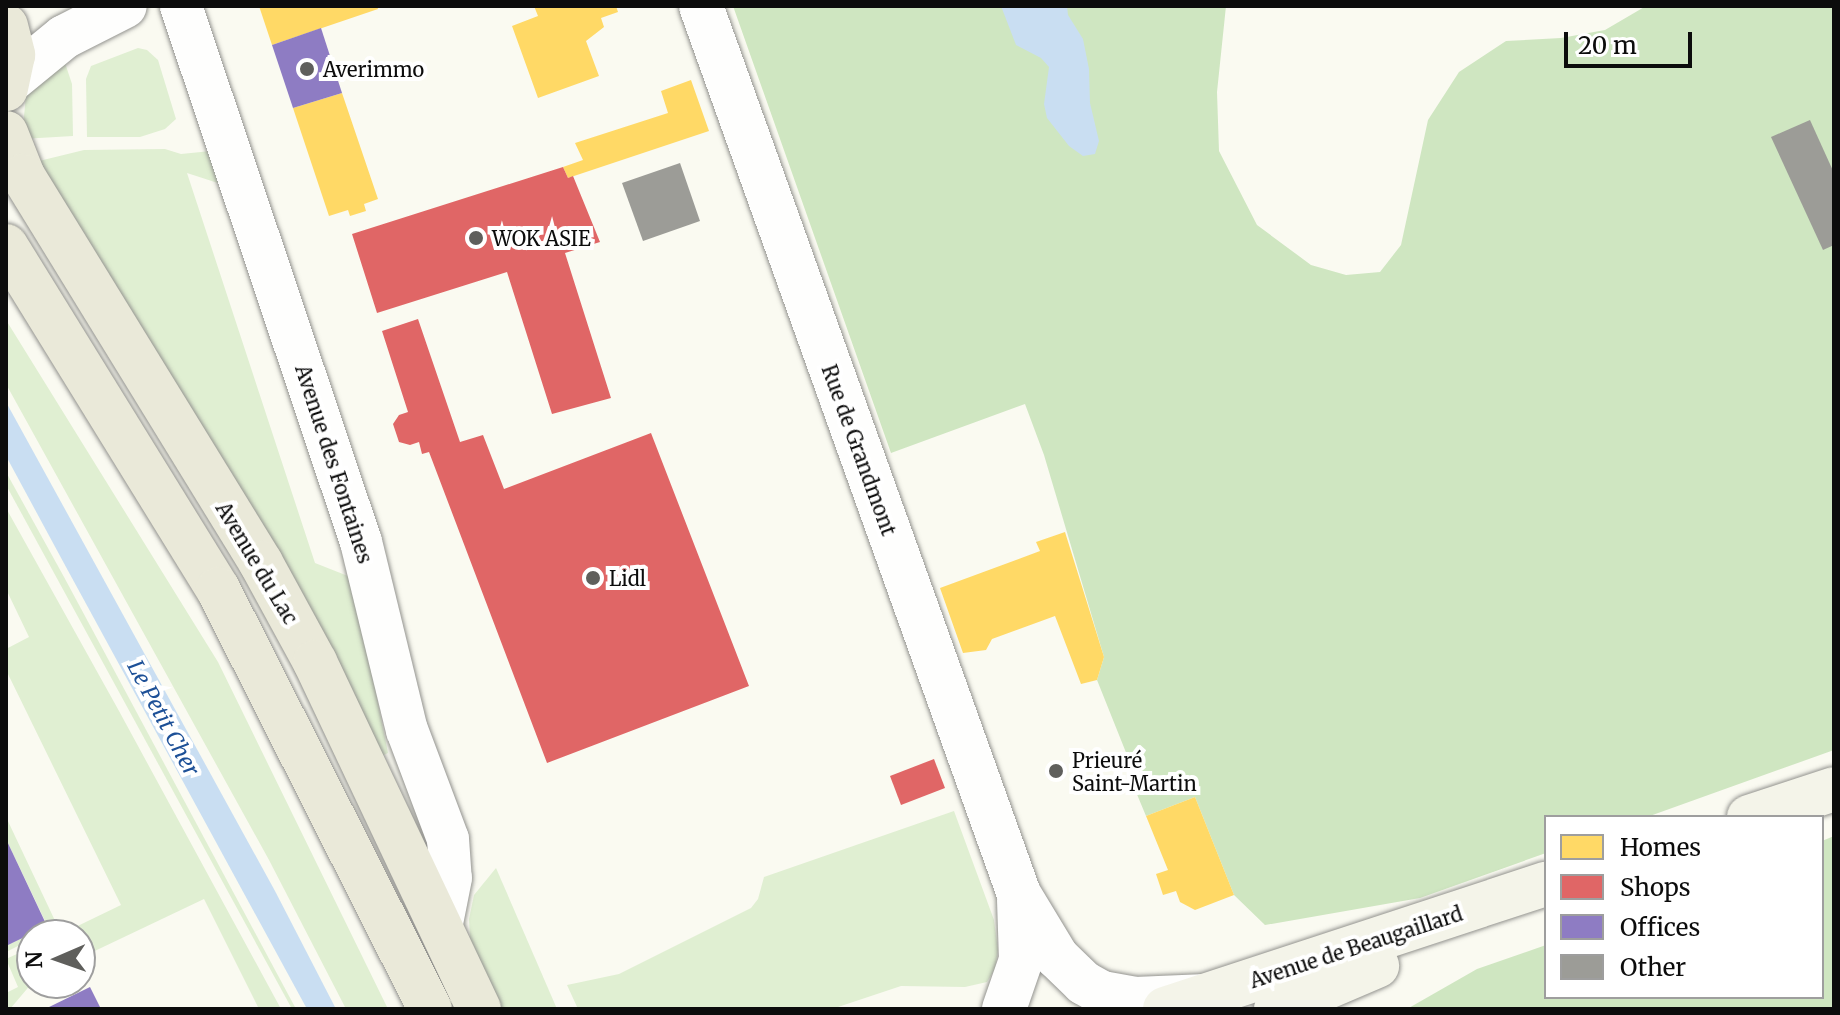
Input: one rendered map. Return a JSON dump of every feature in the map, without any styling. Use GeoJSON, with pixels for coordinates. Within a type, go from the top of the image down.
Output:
{"type":"FeatureCollection","features":[{"type":"Feature","properties":{"kind":"main road"},"geometry":{"type":"LineString","coordinates":[[6,26],[13,55],[7,86]]}},
{"type":"Feature","properties":{"kind":"main road","name":"Avenue du Lac"},"geometry":{"type":"LineString","coordinates":[[6,133],[23,176],[261,563],[315,662],[479,1009]]}},
{"type":"Feature","properties":{"kind":"main road"},"geometry":{"type":"LineString","coordinates":[[6,246],[218,589],[430,1009]]}},
{"type":"Feature","properties":{"kind":"main road"},"geometry":{"type":"LineString","coordinates":[[1755,815],[1834,790]]}},
{"type":"Feature","properties":{"kind":"main road"},"geometry":{"type":"LineString","coordinates":[[1772,815],[1834,790]]}},
{"type":"Feature","properties":{"kind":"main road","name":"Avenue de Beaugaillard"},"geometry":{"type":"LineString","coordinates":[[1165,1009],[1544,885]]}},
{"type":"Feature","properties":{"kind":"main road","name":"Avenue de Beaugaillard"},"geometry":{"type":"LineString","coordinates":[[1276,1009],[1428,942],[1544,899]]}},
{"type":"Feature","properties":{"kind":"street"},"geometry":{"type":"LineString","coordinates":[[7,86],[64,37],[125,6]]}},
{"type":"Feature","properties":{"kind":"street","name":"Avenue des Fontaines"},"geometry":{"type":"LineString","coordinates":[[181,6],[361,542],[407,730],[448,839],[451,878],[441,928]]}},
{"type":"Feature","properties":{"kind":"street","name":"Rue de Grandmont"},"geometry":{"type":"LineString","coordinates":[[701,6],[1019,894],[1057,957],[1069,971],[1102,993],[1135,999],[1210,996]]}},
{"type":"Feature","properties":{"kind":"street","name":"Rue de Grandmont"},"geometry":{"type":"LineString","coordinates":[[1004,1009],[1021,960],[1019,894]]}},
{"type":"Feature","properties":{"kind":"green space"},"geometry":{"type":"Polygon","coordinates":[[[733,6],[1226,6],[1217,92],[1219,151],[1257,225],[1311,265],[1346,275],[1380,272],[1401,245],[1428,120],[1459,72],[1506,41],[1561,38],[1605,30],[1646,6],[1834,6],[1834,750],[1653,815],[1544,815],[1544,854],[1420,898],[1265,925],[1234,895],[1195,797],[1146,816],[1126,768],[1131,765],[1097,680],[1104,657],[1044,455],[1025,404],[891,453],[733,6]]]}},
{"type":"Feature","properties":{"kind":"green space"},"geometry":{"type":"Polygon","coordinates":[[[138,48],[147,50],[158,60],[176,119],[165,129],[140,137],[87,137],[86,79],[91,66],[138,48]]]}},
{"type":"Feature","properties":{"kind":"green space"},"geometry":{"type":"Polygon","coordinates":[[[62,54],[72,84],[73,136],[22,139],[26,95],[62,54]]]}},
{"type":"Feature","properties":{"kind":"green space"},"geometry":{"type":"Polygon","coordinates":[[[165,149],[181,154],[211,151],[224,185],[187,173],[315,563],[353,578],[388,753],[377,758],[35,162],[84,150],[165,149]]]}},
{"type":"Feature","properties":{"kind":"green space"},"geometry":{"type":"Polygon","coordinates":[[[6,320],[218,662],[388,1009],[346,1009],[269,860],[6,384],[6,320]]]}},
{"type":"Feature","properties":{"kind":"green space"},"geometry":{"type":"Polygon","coordinates":[[[6,472],[296,1009],[292,1009],[6,485],[6,472]]]}},
{"type":"Feature","properties":{"kind":"green space"},"geometry":{"type":"Polygon","coordinates":[[[6,508],[281,1009],[259,1009],[204,899],[96,950],[96,919],[92,919],[121,905],[6,670],[6,649],[29,637],[6,589],[6,508]]]}},
{"type":"Feature","properties":{"kind":"green space"},"geometry":{"type":"Polygon","coordinates":[[[954,811],[994,920],[998,950],[995,969],[987,982],[965,987],[901,986],[832,1009],[578,1009],[567,985],[619,974],[751,908],[758,899],[764,877],[954,811]]]}},
{"type":"Feature","properties":{"kind":"green space"},"geometry":{"type":"Polygon","coordinates":[[[6,817],[54,919],[44,919],[6,839],[6,817]]]}},
{"type":"Feature","properties":{"kind":"green space"},"geometry":{"type":"Polygon","coordinates":[[[1834,836],[1834,1009],[1407,1009],[1477,969],[1544,946],[1544,999],[1824,999],[1824,840],[1834,836]]]}},
{"type":"Feature","properties":{"kind":"green space"},"geometry":{"type":"Polygon","coordinates":[[[496,868],[557,1009],[495,1009],[471,954],[469,919],[474,895],[496,868]]]}},
{"type":"Feature","properties":{"kind":"green space"},"geometry":{"type":"Polygon","coordinates":[[[16,941],[16,947],[6,952],[6,946],[16,941]]]}},
{"type":"Feature","properties":{"kind":"green space"},"geometry":{"type":"Polygon","coordinates":[[[16,954],[16,982],[6,959],[16,954]]]}},
{"type":"Feature","properties":{"kind":"green space"},"geometry":{"type":"Polygon","coordinates":[[[16,988],[16,999],[18,999],[10,1009],[6,1009],[6,993],[16,988]]]}},
{"type":"Feature","properties":{"kind":"water"},"geometry":{"type":"Polygon","coordinates":[[[1001,6],[1067,6],[1068,15],[1083,39],[1089,69],[1090,103],[1099,141],[1095,154],[1083,156],[1069,146],[1047,118],[1044,104],[1049,67],[1041,58],[1016,45],[1001,6]]]}},
{"type":"Feature","properties":{"kind":"water","name":"Le Petit Cher"},"geometry":{"type":"Polygon","coordinates":[[[6,402],[275,891],[336,1009],[307,1009],[66,567],[6,456],[6,402]]]}},
{"type":"Feature","properties":{"kind":"building: Homes"},"geometry":{"type":"Polygon","coordinates":[[[259,6],[377,6],[378,9],[272,45],[259,6]]]}},
{"type":"Feature","properties":{"kind":"building: Homes"},"geometry":{"type":"Polygon","coordinates":[[[534,6],[616,6],[618,12],[601,18],[604,27],[586,41],[599,76],[538,98],[512,26],[538,16],[534,6]]]}},
{"type":"Feature","properties":{"kind":"building: Homes"},"geometry":{"type":"Polygon","coordinates":[[[691,80],[709,131],[568,178],[563,167],[583,160],[575,143],[668,113],[661,91],[691,80]]]}},
{"type":"Feature","properties":{"kind":"building: Homes"},"geometry":{"type":"Polygon","coordinates":[[[342,93],[378,199],[364,204],[366,211],[350,216],[348,210],[329,216],[293,108],[342,93]]]}},
{"type":"Feature","properties":{"kind":"building: Homes"},"geometry":{"type":"Polygon","coordinates":[[[1065,532],[1104,657],[1097,680],[1081,684],[1055,616],[992,639],[986,650],[963,653],[940,588],[1040,551],[1036,542],[1065,532]]]}},
{"type":"Feature","properties":{"kind":"building: Homes"},"geometry":{"type":"Polygon","coordinates":[[[1195,797],[1234,895],[1195,910],[1180,902],[1176,891],[1163,895],[1156,874],[1168,870],[1146,816],[1195,797]]]}},
{"type":"Feature","properties":{"kind":"building: Shops","name":"WOK ASIE"},"geometry":{"type":"Polygon","coordinates":[[[563,167],[568,178],[573,176],[600,242],[565,253],[611,398],[552,414],[507,272],[377,313],[352,234],[563,167]]]}},
{"type":"Feature","properties":{"kind":"building: Shops","name":"Lidl"},"geometry":{"type":"Polygon","coordinates":[[[418,319],[460,442],[483,435],[504,489],[651,433],[749,686],[547,763],[429,452],[422,454],[419,442],[410,445],[399,442],[393,424],[399,415],[408,412],[382,331],[418,319]]]}},
{"type":"Feature","properties":{"kind":"building: Shops"},"geometry":{"type":"Polygon","coordinates":[[[934,759],[945,788],[901,805],[890,776],[934,759]]]}},
{"type":"Feature","properties":{"kind":"building: Offices","name":"Averimmo"},"geometry":{"type":"Polygon","coordinates":[[[321,28],[342,93],[293,108],[272,45],[321,28]]]}},
{"type":"Feature","properties":{"kind":"building: Offices"},"geometry":{"type":"Polygon","coordinates":[[[6,839],[44,919],[16,919],[16,941],[6,946],[6,839]]]}},
{"type":"Feature","properties":{"kind":"building: Offices"},"geometry":{"type":"Polygon","coordinates":[[[65,999],[96,999],[101,1009],[45,1009],[65,999]]]}},
{"type":"Feature","properties":{"kind":"building: Other"},"geometry":{"type":"Polygon","coordinates":[[[1810,120],[1834,173],[1834,245],[1823,250],[1771,137],[1810,120]]]}},
{"type":"Feature","properties":{"kind":"building: Other"},"geometry":{"type":"Polygon","coordinates":[[[680,163],[700,221],[643,241],[622,183],[680,163]]]}},
{"type":"Feature","properties":{"kind":"place","name":"Averimmo"},"geometry":{"type":"Point","coordinates":[307,69]}},
{"type":"Feature","properties":{"kind":"place","name":"WOK ASIE"},"geometry":{"type":"Point","coordinates":[476,238]}},
{"type":"Feature","properties":{"kind":"place","name":"Lidl"},"geometry":{"type":"Point","coordinates":[593,578]}},
{"type":"Feature","properties":{"kind":"place","name":"Prieuré Saint-Martin"},"geometry":{"type":"Point","coordinates":[1056,771]}}]}
